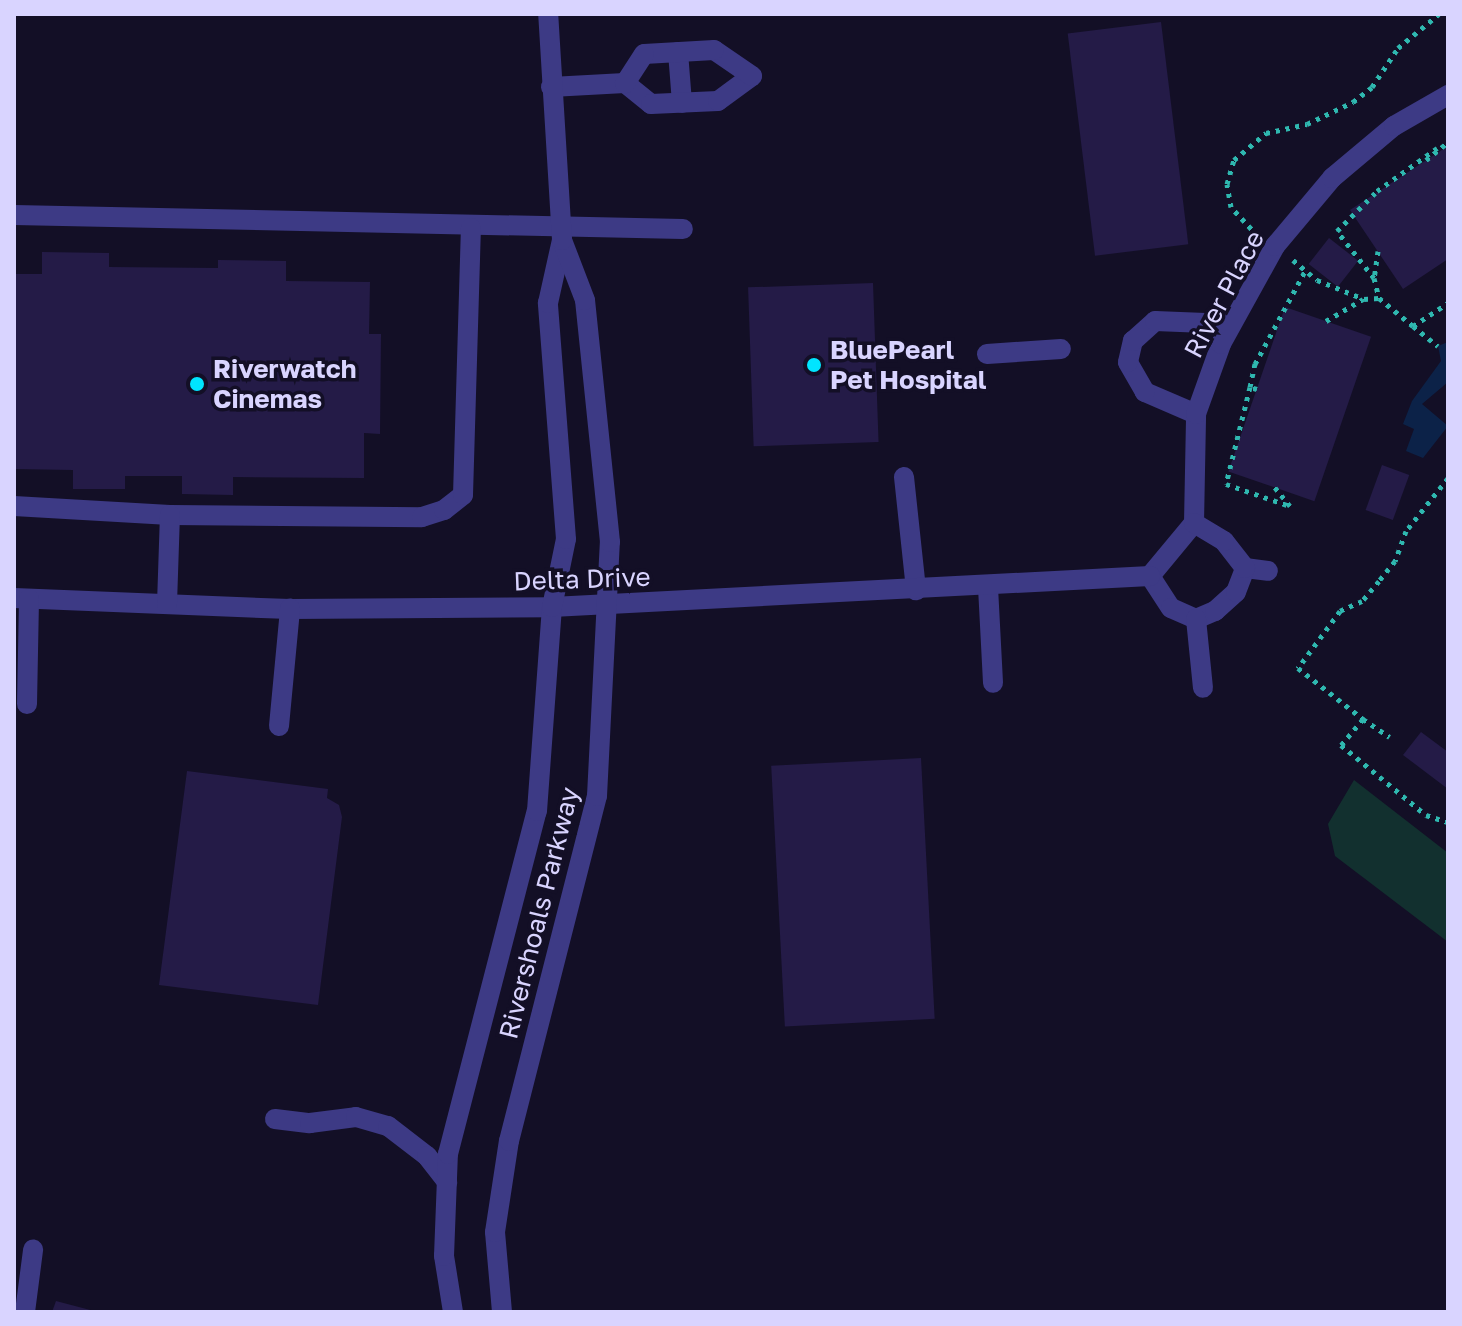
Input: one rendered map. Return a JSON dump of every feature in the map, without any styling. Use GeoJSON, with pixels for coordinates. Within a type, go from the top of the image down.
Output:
{"type":"FeatureCollection","features":[{"type":"Feature","properties":{"kind":"street","name":"Rivershoals Parkway"},"geometry":{"type":"LineString","coordinates":[[453,1312],[444,1256],[448,1154],[537,811],[552,607],[566,539],[548,303],[561,234],[548,14]]}},
{"type":"Feature","properties":{"kind":"street"},"geometry":{"type":"LineString","coordinates":[[551,87],[625,83],[651,104],[682,103],[718,101],[752,76],[714,50],[644,54],[625,83]]}},
{"type":"Feature","properties":{"kind":"street"},"geometry":{"type":"LineString","coordinates":[[678,52],[682,103]]}},
{"type":"Feature","properties":{"kind":"street","name":"River Place"},"geometry":{"type":"LineString","coordinates":[[1194,523],[1196,414],[1231,324],[1275,246],[1332,178],[1394,126],[1448,95]]}},
{"type":"Feature","properties":{"kind":"street"},"geometry":{"type":"LineString","coordinates":[[14,215],[215,217],[561,234],[683,229]]}},
{"type":"Feature","properties":{"kind":"street"},"geometry":{"type":"LineString","coordinates":[[14,506],[170,515],[422,517],[444,510],[463,495],[471,228]]}},
{"type":"Feature","properties":{"kind":"street","name":"Rivershoals Parkway"},"geometry":{"type":"LineString","coordinates":[[502,1312],[495,1232],[509,1141],[597,796],[610,542],[585,300],[561,234]]}},
{"type":"Feature","properties":{"kind":"street"},"geometry":{"type":"LineString","coordinates":[[1196,414],[1145,392],[1128,362],[1133,341],[1155,321],[1231,324]]}},
{"type":"Feature","properties":{"kind":"street"},"geometry":{"type":"LineString","coordinates":[[987,354],[1061,349]]}},
{"type":"Feature","properties":{"kind":"street"},"geometry":{"type":"LineString","coordinates":[[904,477],[916,590]]}},
{"type":"Feature","properties":{"kind":"street"},"geometry":{"type":"LineString","coordinates":[[167,604],[170,515]]}},
{"type":"Feature","properties":{"kind":"street"},"geometry":{"type":"LineString","coordinates":[[1245,568],[1236,592],[1215,611],[1196,619],[1171,608],[1150,576],[1194,523],[1224,541],[1245,568],[1268,571]]}},
{"type":"Feature","properties":{"kind":"street","name":"Delta Drive"},"geometry":{"type":"LineString","coordinates":[[22,599],[290,609],[552,607],[988,587],[1150,576]]}},
{"type":"Feature","properties":{"kind":"street"},"geometry":{"type":"LineString","coordinates":[[988,587],[993,683]]}},
{"type":"Feature","properties":{"kind":"street"},"geometry":{"type":"LineString","coordinates":[[22,599],[27,704]]}},
{"type":"Feature","properties":{"kind":"street"},"geometry":{"type":"LineString","coordinates":[[279,726],[290,609]]}},
{"type":"Feature","properties":{"kind":"street"},"geometry":{"type":"LineString","coordinates":[[1196,619],[1203,688]]}},
{"type":"Feature","properties":{"kind":"street"},"geometry":{"type":"LineString","coordinates":[[275,1119],[310,1123],[356,1117],[388,1126],[411,1141],[447,1182]]}},
{"type":"Feature","properties":{"kind":"street"},"geometry":{"type":"LineString","coordinates":[[25,1312],[33,1250]]}},
{"type":"Feature","properties":{"kind":"path"},"geometry":{"type":"LineString","coordinates":[[1374,278],[1337,231],[1377,191],[1448,142]]}},
{"type":"Feature","properties":{"kind":"path"},"geometry":{"type":"LineString","coordinates":[[1426,160],[1437,148]]}},
{"type":"Feature","properties":{"kind":"path"},"geometry":{"type":"LineString","coordinates":[[1378,251],[1374,278],[1379,298]]}},
{"type":"Feature","properties":{"kind":"path"},"geometry":{"type":"LineString","coordinates":[[1272,484],[1290,506],[1226,484],[1250,387],[1273,324],[1305,271]]}},
{"type":"Feature","properties":{"kind":"path"},"geometry":{"type":"LineString","coordinates":[[1326,321],[1364,299]]}},
{"type":"Feature","properties":{"kind":"path"},"geometry":{"type":"LineString","coordinates":[[1413,326],[1438,346]]}},
{"type":"Feature","properties":{"kind":"path"},"geometry":{"type":"LineString","coordinates":[[1250,387],[1257,389]]}},
{"type":"Feature","properties":{"kind":"path"},"geometry":{"type":"LineString","coordinates":[[1390,737],[1298,668],[1340,611],[1362,601],[1395,561],[1406,531],[1448,478]]}},
{"type":"Feature","properties":{"kind":"path"},"geometry":{"type":"LineString","coordinates":[[1363,719],[1341,745],[1426,815],[1448,822]]}},
{"type":"Feature","properties":{"kind":"green space"},"geometry":{"type":"Polygon","coordinates":[[[1354,780],[1448,853],[1448,942],[1335,856],[1328,824],[1354,780]]]}},
{"type":"Feature","properties":{"kind":"water"},"geometry":{"type":"Polygon","coordinates":[[[1448,342],[1448,382],[1422,404],[1448,426],[1423,458],[1406,451],[1414,429],[1403,424],[1412,401],[1441,361],[1438,346],[1448,342]]]}},
{"type":"Feature","properties":{"kind":"building"},"geometry":{"type":"Polygon","coordinates":[[[1161,22],[1188,244],[1095,256],[1068,33],[1161,22]]]}},
{"type":"Feature","properties":{"kind":"building"},"geometry":{"type":"Polygon","coordinates":[[[1448,146],[1448,259],[1403,289],[1350,210],[1448,146]]]}},
{"type":"Feature","properties":{"kind":"building"},"geometry":{"type":"Polygon","coordinates":[[[1329,238],[1358,261],[1338,287],[1309,264],[1329,238]]]}},
{"type":"Feature","properties":{"kind":"building","name":"Riverwatch Cinemas"},"geometry":{"type":"Polygon","coordinates":[[[42,252],[109,253],[109,267],[218,268],[218,260],[286,261],[286,281],[370,282],[369,334],[381,334],[380,434],[364,433],[364,478],[233,477],[233,495],[182,494],[182,476],[125,476],[125,489],[73,489],[73,470],[14,469],[14,274],[42,274],[42,252]]]}},
{"type":"Feature","properties":{"kind":"building","name":"BluePearl Pet Hospital"},"geometry":{"type":"Polygon","coordinates":[[[873,283],[879,442],[754,446],[748,287],[873,283]]]}},
{"type":"Feature","properties":{"kind":"building"},"geometry":{"type":"Polygon","coordinates":[[[1285,307],[1371,337],[1314,501],[1228,472],[1285,307]]]}},
{"type":"Feature","properties":{"kind":"building"},"geometry":{"type":"Polygon","coordinates":[[[1382,465],[1409,475],[1393,520],[1366,510],[1382,465]]]}},
{"type":"Feature","properties":{"kind":"building"},"geometry":{"type":"Polygon","coordinates":[[[1421,732],[1448,752],[1448,789],[1403,755],[1421,732]]]}},
{"type":"Feature","properties":{"kind":"building"},"geometry":{"type":"Polygon","coordinates":[[[921,758],[935,1019],[785,1026],[771,766],[921,758]]]}},
{"type":"Feature","properties":{"kind":"building"},"geometry":{"type":"Polygon","coordinates":[[[187,771],[328,789],[327,798],[339,805],[342,817],[318,1005],[159,985],[187,771]]]}},
{"type":"Feature","properties":{"kind":"building"},"geometry":{"type":"Polygon","coordinates":[[[56,1301],[94,1311],[94,1312],[52,1312],[56,1301]]]}},
{"type":"Feature","properties":{"kind":"place","name":"BluePearl Pet Hospital"},"geometry":{"type":"Point","coordinates":[814,365]}},
{"type":"Feature","properties":{"kind":"place","name":"Riverwatch Cinemas"},"geometry":{"type":"Point","coordinates":[197,384]}}]}
